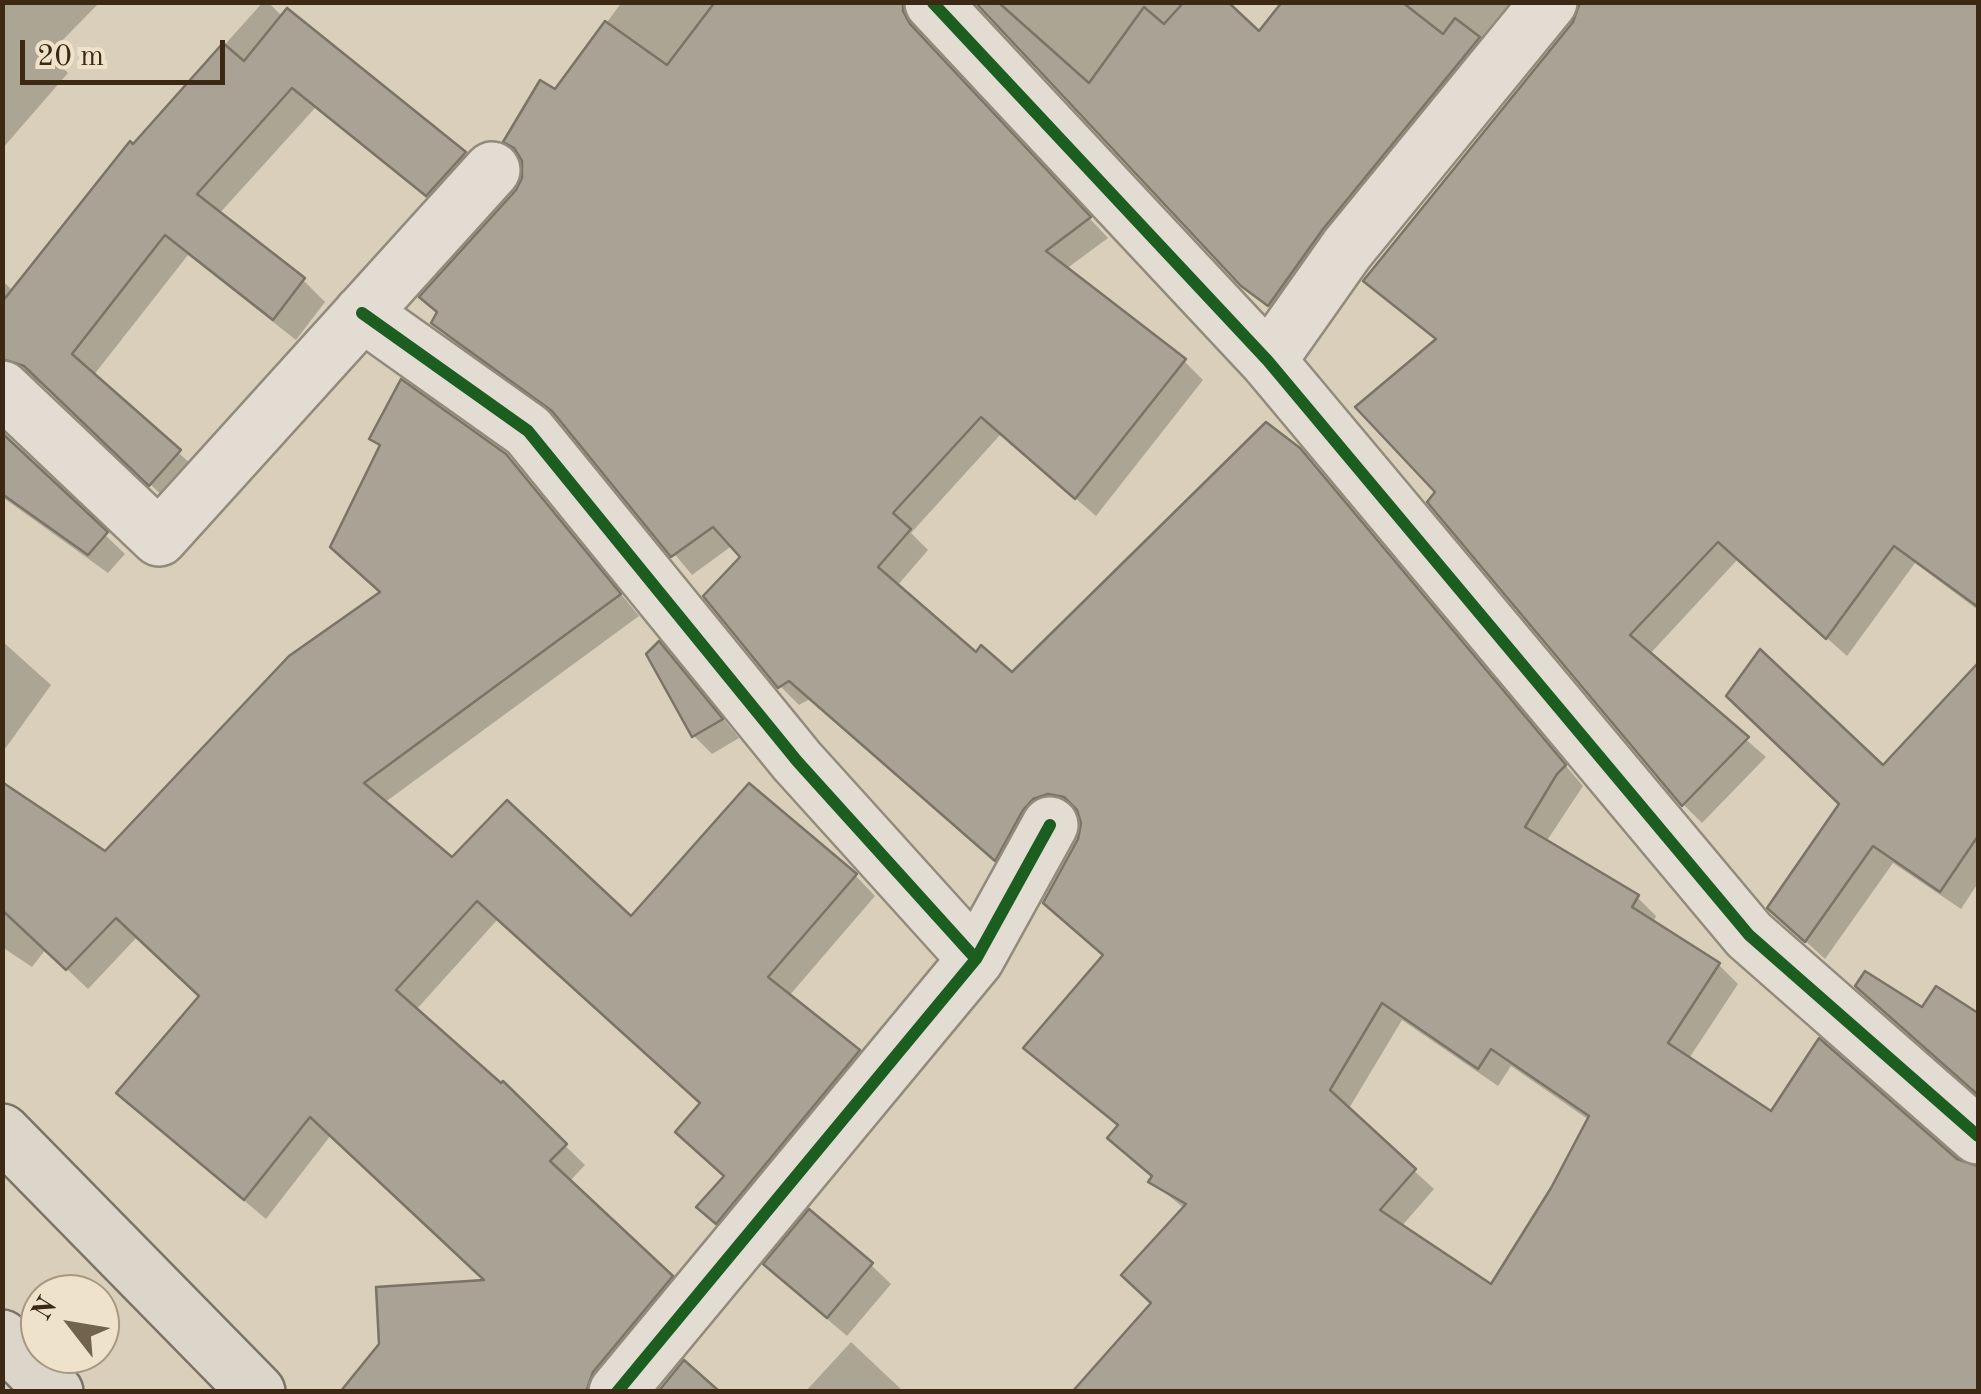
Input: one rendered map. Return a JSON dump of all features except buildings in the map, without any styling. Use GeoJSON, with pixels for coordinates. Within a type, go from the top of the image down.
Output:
{"type":"FeatureCollection","features":[{"type":"Feature","properties":{"kind":"highway"},"geometry":{"type":"LineString","coordinates":[[2,1132],[257,1392]]}},
{"type":"Feature","properties":{"kind":"highway"},"geometry":{"type":"LineString","coordinates":[[2,1338],[55,1392]]}},
{"type":"Feature","properties":{"kind":"street"},"geometry":{"type":"LineString","coordinates":[[1268,362],[1347,249],[1549,2]]}},
{"type":"Feature","properties":{"kind":"street"},"geometry":{"type":"LineString","coordinates":[[933,3],[1268,362],[1749,935],[1978,1136]]}},
{"type":"Feature","properties":{"kind":"street"},"geometry":{"type":"LineString","coordinates":[[2,389],[159,538],[492,170]]}},
{"type":"Feature","properties":{"kind":"street"},"geometry":{"type":"LineString","coordinates":[[362,314],[528,431],[797,761],[976,959]]}},
{"type":"Feature","properties":{"kind":"street"},"geometry":{"type":"LineString","coordinates":[[617,1392],[976,959],[1050,825]]}},
{"type":"Feature","properties":{"kind":"cycle path"},"geometry":{"type":"LineString","coordinates":[[933,3],[1268,361],[1749,935],[1978,1136]]}},
{"type":"Feature","properties":{"kind":"cycle path"},"geometry":{"type":"LineString","coordinates":[[362,313],[528,431],[797,761],[976,959],[1050,825]]}},
{"type":"Feature","properties":{"kind":"cycle path"},"geometry":{"type":"LineString","coordinates":[[617,1392],[976,959]]}}]}
